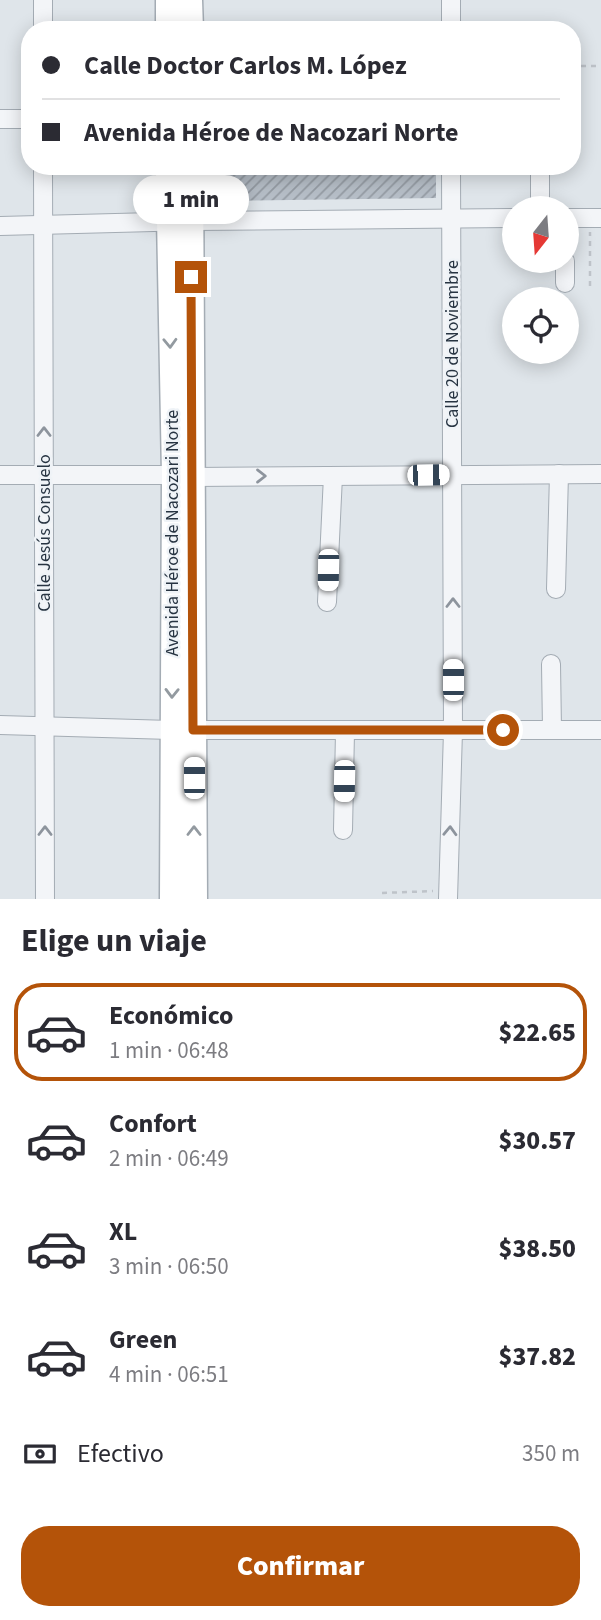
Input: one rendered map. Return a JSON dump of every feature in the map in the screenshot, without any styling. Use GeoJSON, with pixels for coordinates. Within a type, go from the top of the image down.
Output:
{"type":"FeatureCollection","features":[{"type":"Feature","properties":{"kind":"main road"},"geometry":{"type":"LineString","coordinates":[[168,0],[168,21]]}},
{"type":"Feature","properties":{"kind":"main road"},"geometry":{"type":"LineString","coordinates":[[190,0],[191,21]]}},
{"type":"Feature","properties":{"kind":"main road","name":"Avenida Héroe de Nacozari Norte"},"geometry":{"type":"LineString","coordinates":[[170,175],[180,222],[183,476],[182,730],[172,899]]}},
{"type":"Feature","properties":{"kind":"main road","name":"Avenida Héroe de Nacozari Norte"},"geometry":{"type":"LineString","coordinates":[[180,222],[189,175]]}},
{"type":"Feature","properties":{"kind":"main road","name":"Avenida Héroe de Nacozari Norte"},"geometry":{"type":"LineString","coordinates":[[182,730],[195,899]]}},
{"type":"Feature","properties":{"kind":"street"},"geometry":{"type":"LineString","coordinates":[[43,0],[43,21]]}},
{"type":"Feature","properties":{"kind":"street"},"geometry":{"type":"LineString","coordinates":[[451,0],[451,21]]}},
{"type":"Feature","properties":{"kind":"street"},"geometry":{"type":"LineString","coordinates":[[0,119],[21,119]]}},
{"type":"Feature","properties":{"kind":"street","name":"Calle Jesús Consuelo"},"geometry":{"type":"LineString","coordinates":[[43,175],[45,899]]}},
{"type":"Feature","properties":{"kind":"street","name":"Calle 20 de Noviembre"},"geometry":{"type":"LineString","coordinates":[[448,895],[453,731],[451,175]]}},
{"type":"Feature","properties":{"kind":"street"},"geometry":{"type":"LineString","coordinates":[[540,175],[540,196]]}},
{"type":"Feature","properties":{"kind":"street"},"geometry":{"type":"LineString","coordinates":[[0,226],[502,218]]}},
{"type":"Feature","properties":{"kind":"street"},"geometry":{"type":"LineString","coordinates":[[565,273],[565,283]]}},
{"type":"Feature","properties":{"kind":"street"},"geometry":{"type":"LineString","coordinates":[[556,589],[559,474]]}},
{"type":"Feature","properties":{"kind":"street"},"geometry":{"type":"LineString","coordinates":[[0,475],[601,474]]}},
{"type":"Feature","properties":{"kind":"street"},"geometry":{"type":"LineString","coordinates":[[327,602],[332,476]]}},
{"type":"Feature","properties":{"kind":"street"},"geometry":{"type":"LineString","coordinates":[[551,664],[552,730]]}},
{"type":"Feature","properties":{"kind":"street"},"geometry":{"type":"LineString","coordinates":[[0,725],[345,732],[601,730]]}},
{"type":"Feature","properties":{"kind":"street"},"geometry":{"type":"LineString","coordinates":[[343,830],[345,732]]}},
{"type":"Feature","properties":{"kind":"path"},"geometry":{"type":"LineString","coordinates":[[581,66],[601,66]]}},
{"type":"Feature","properties":{"kind":"path"},"geometry":{"type":"LineString","coordinates":[[590,286],[595,218]]}},
{"type":"Feature","properties":{"kind":"path"},"geometry":{"type":"LineString","coordinates":[[382,893],[448,895]]}},
{"type":"Feature","properties":{"kind":"building"},"geometry":{"type":"Polygon","coordinates":[[[210,175],[436,175],[436,198],[211,201],[210,175]]]}},
{"type":"Feature","properties":{"kind":"route"},"geometry":{"type":"LineString","coordinates":[[191,277],[193,730],[503,730]]}}]}
